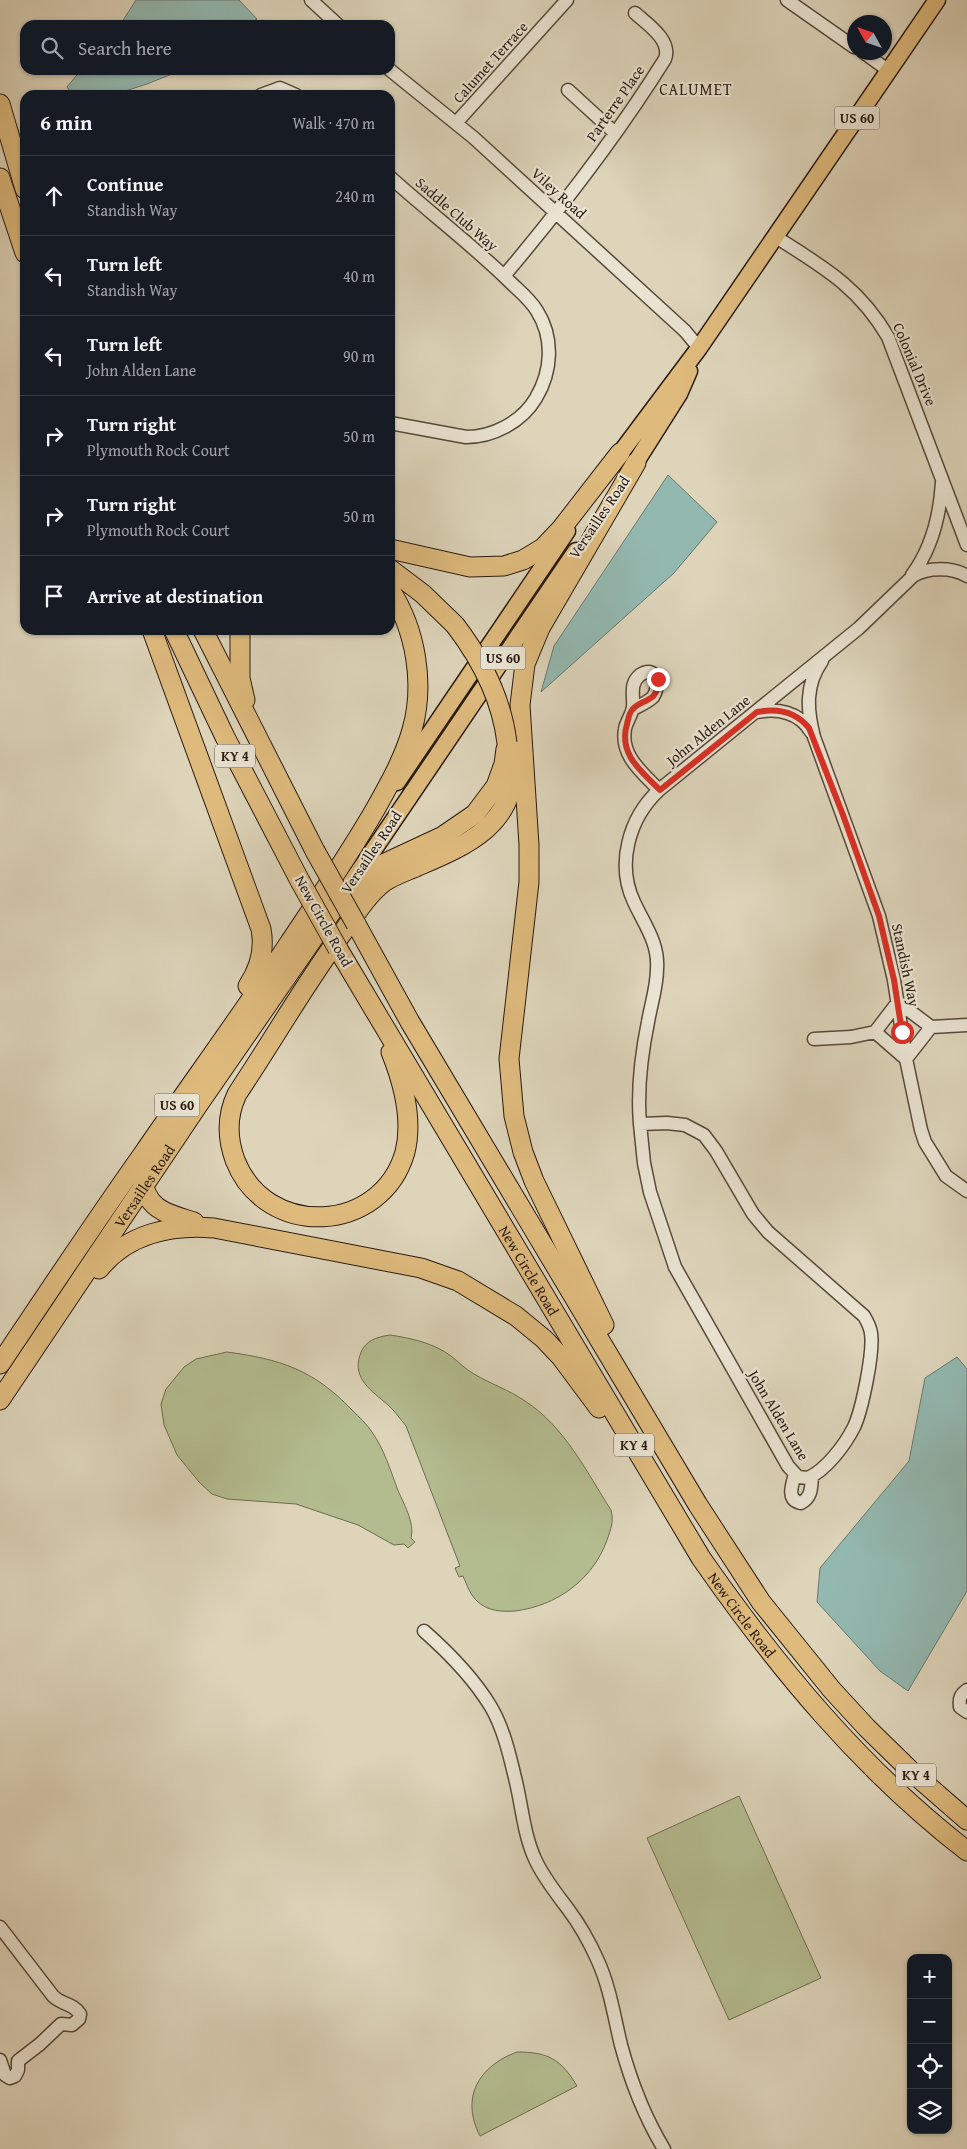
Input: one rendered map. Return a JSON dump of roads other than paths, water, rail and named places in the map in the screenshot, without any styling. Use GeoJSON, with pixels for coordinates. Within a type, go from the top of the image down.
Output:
{"type":"FeatureCollection","features":[{"type":"Feature","properties":{"kind":"highway"},"geometry":{"type":"LineString","coordinates":[[0,104],[15,123],[20,138]]}},
{"type":"Feature","properties":{"kind":"highway"},"geometry":{"type":"LineString","coordinates":[[0,104],[20,173]]}},
{"type":"Feature","properties":{"kind":"highway"},"geometry":{"type":"LineString","coordinates":[[0,178],[20,238]]}},
{"type":"Feature","properties":{"kind":"highway"},"geometry":{"type":"LineString","coordinates":[[395,550],[470,567],[504,566],[523,560],[543,548],[628,458]]}},
{"type":"Feature","properties":{"kind":"highway"},"geometry":{"type":"LineString","coordinates":[[628,458],[536,637],[525,664],[522,683],[521,724],[529,882],[509,1059],[514,1116],[523,1152],[534,1181],[662,1443]]}},
{"type":"Feature","properties":{"kind":"highway"},"geometry":{"type":"LineString","coordinates":[[332,911],[364,878],[383,864],[443,836],[466,822],[475,814],[496,786],[504,764],[507,743],[499,706],[484,671],[466,640],[455,626],[424,594],[395,573]]}},
{"type":"Feature","properties":{"kind":"highway"},"geometry":{"type":"LineString","coordinates":[[354,846],[406,751],[417,706],[414,649],[402,612],[395,599]]}},
{"type":"Feature","properties":{"kind":"highway"},"geometry":{"type":"LineString","coordinates":[[154,635],[254,908],[261,929],[263,947],[258,967],[252,980],[212,1040],[163,1126]]}},
{"type":"Feature","properties":{"kind":"highway","name":"New Circle Road"},"geometry":{"type":"LineString","coordinates":[[176,635],[230,746],[300,881],[338,949],[701,1558],[734,1606],[797,1686],[864,1759],[908,1802],[967,1851]]}},
{"type":"Feature","properties":{"kind":"highway","name":"New Circle Road"},"geometry":{"type":"LineString","coordinates":[[206,635],[315,851],[410,1022],[730,1557],[786,1634],[832,1690],[913,1773],[967,1820]]}},
{"type":"Feature","properties":{"kind":"highway"},"geometry":{"type":"LineString","coordinates":[[240,635],[240,678],[246,708],[283,790]]}},
{"type":"Feature","properties":{"kind":"highway"},"geometry":{"type":"LineString","coordinates":[[364,991],[384,1035],[399,1078],[407,1115],[405,1152],[390,1182],[377,1196],[363,1205],[328,1217],[311,1217],[285,1212],[260,1196],[239,1170],[230,1138],[231,1107],[237,1094],[322,960],[370,895],[386,881],[472,840],[492,823],[507,799],[512,786],[514,756],[521,724]]}},
{"type":"Feature","properties":{"kind":"highway","name":"Versailles Road"},"geometry":{"type":"LineString","coordinates":[[0,1364],[139,1159],[225,1038],[354,846]]}},
{"type":"Feature","properties":{"kind":"highway","name":"Versailles Road"},"geometry":{"type":"LineString","coordinates":[[0,1400],[332,911]]}},
{"type":"Feature","properties":{"kind":"highway"},"geometry":{"type":"LineString","coordinates":[[139,1159],[143,1188],[158,1209],[214,1228]]}},
{"type":"Feature","properties":{"kind":"highway"},"geometry":{"type":"LineString","coordinates":[[32,1351],[104,1263],[126,1244],[138,1238],[172,1228],[189,1226],[214,1228],[421,1268],[458,1281],[485,1296],[516,1316],[561,1357],[668,1502]]}},
{"type":"Feature","properties":{"kind":"main road","name":"Versailles Road"},"geometry":{"type":"LineString","coordinates":[[354,846],[628,458],[679,394],[699,348],[937,0]]}},
{"type":"Feature","properties":{"kind":"main road","name":"Versailles Road"},"geometry":{"type":"LineString","coordinates":[[332,911],[628,458]]}},
{"type":"Feature","properties":{"kind":"street"},"geometry":{"type":"LineString","coordinates":[[311,0],[333,20]]}},
{"type":"Feature","properties":{"kind":"street","name":"Calumet Terrace"},"geometry":{"type":"LineString","coordinates":[[456,123],[567,0]]}},
{"type":"Feature","properties":{"kind":"street"},"geometry":{"type":"LineString","coordinates":[[787,0],[806,5],[847,41]]}},
{"type":"Feature","properties":{"kind":"street","name":"Parterre Place"},"geometry":{"type":"LineString","coordinates":[[557,214],[651,82],[667,53],[661,38],[634,13]]}},
{"type":"Feature","properties":{"kind":"street"},"geometry":{"type":"LineString","coordinates":[[874,60],[889,71]]}},
{"type":"Feature","properties":{"kind":"street","name":"Viley Road"},"geometry":{"type":"LineString","coordinates":[[395,74],[456,123],[557,214],[686,331],[699,348]]}},
{"type":"Feature","properties":{"kind":"street"},"geometry":{"type":"LineString","coordinates":[[568,90],[615,134]]}},
{"type":"Feature","properties":{"kind":"street","name":"Saddle Club Way"},"geometry":{"type":"LineString","coordinates":[[395,181],[504,276],[533,305],[545,328],[549,349],[547,373],[535,400],[514,421],[490,434],[478,437],[452,436],[395,424]]}},
{"type":"Feature","properties":{"kind":"street"},"geometry":{"type":"LineString","coordinates":[[504,276],[557,214]]}},
{"type":"Feature","properties":{"kind":"street","name":"Colonial Drive"},"geometry":{"type":"LineString","coordinates":[[776,237],[828,270],[853,291],[871,310],[888,337],[967,545]]}},
{"type":"Feature","properties":{"kind":"street","name":"John Alden Lane"},"geometry":{"type":"LineString","coordinates":[[906,583],[921,563],[933,534],[939,511],[942,477]]}},
{"type":"Feature","properties":{"kind":"street","name":"John Alden Lane"},"geometry":{"type":"LineString","coordinates":[[640,1124],[678,1123],[704,1135],[716,1151],[753,1214],[768,1232],[867,1320],[872,1335],[859,1415],[848,1437],[822,1469],[812,1476],[804,1479],[795,1474],[788,1466],[675,1267],[650,1192],[644,1163],[640,1124],[638,1091],[642,1051],[657,983],[658,966],[654,942],[628,887],[626,856],[630,837],[638,816],[650,799],[877,613],[918,573],[933,570],[954,571],[967,576]]}},
{"type":"Feature","properties":{"kind":"street","name":"Standish Way"},"geometry":{"type":"LineString","coordinates":[[826,655],[814,674],[808,696],[809,720],[879,916],[898,1002],[913,1099],[925,1142],[946,1176],[967,1191]]}},
{"type":"Feature","properties":{"kind":"street"},"geometry":{"type":"LineString","coordinates":[[633,709],[625,729],[625,747],[634,764],[660,790]]}},
{"type":"Feature","properties":{"kind":"street","name":"Standish Way"},"geometry":{"type":"LineString","coordinates":[[757,712],[773,710],[788,713],[805,723],[814,737]]}},
{"type":"Feature","properties":{"kind":"street"},"geometry":{"type":"LineString","coordinates":[[814,1039],[851,1037],[875,1032],[898,1002],[931,1027],[967,1025]]}},
{"type":"Feature","properties":{"kind":"street"},"geometry":{"type":"LineString","coordinates":[[875,1032],[906,1059],[931,1027]]}},
{"type":"Feature","properties":{"kind":"street"},"geometry":{"type":"LineString","coordinates":[[795,1474],[790,1490],[796,1502],[801,1503],[808,1499],[811,1492],[812,1476]]}},
{"type":"Feature","properties":{"kind":"street"},"geometry":{"type":"LineString","coordinates":[[424,1631],[445,1649],[471,1678],[492,1708],[505,1742],[524,1823],[535,1858],[552,1889],[585,1934],[599,1962],[611,1995],[621,2044],[637,2094],[648,2122],[664,2149]]}},
{"type":"Feature","properties":{"kind":"street"},"geometry":{"type":"LineString","coordinates":[[967,1690],[960,1696],[959,1701],[960,1707],[967,1712]]}},
{"type":"Feature","properties":{"kind":"street"},"geometry":{"type":"LineString","coordinates":[[0,1927],[59,2002],[60,2024],[40,2044],[18,2061],[1,2060]]}},
{"type":"Feature","properties":{"kind":"street"},"geometry":{"type":"LineString","coordinates":[[59,2002],[71,2004],[80,2014],[79,2019],[72,2025],[60,2024]]}},
{"type":"Feature","properties":{"kind":"water"},"geometry":{"type":"Polygon","coordinates":[[[136,0],[239,0],[257,19],[256,20],[123,20],[136,0]]]}},
{"type":"Feature","properties":{"kind":"water"},"geometry":{"type":"Polygon","coordinates":[[[77,75],[170,75],[128,90],[69,90],[67,87],[77,75]]]}},
{"type":"Feature","properties":{"kind":"water"},"geometry":{"type":"Polygon","coordinates":[[[668,475],[717,522],[674,573],[541,692],[554,646],[668,475]]]}},
{"type":"Feature","properties":{"kind":"water"},"geometry":{"type":"Polygon","coordinates":[[[957,1357],[967,1369],[967,1591],[908,1691],[880,1671],[817,1602],[820,1568],[909,1461],[925,1378],[957,1357]]]}},
{"type":"Feature","properties":{"kind":"district","name":"CALUMET"},"geometry":{"type":"Point","coordinates":[696,89]}}]}
